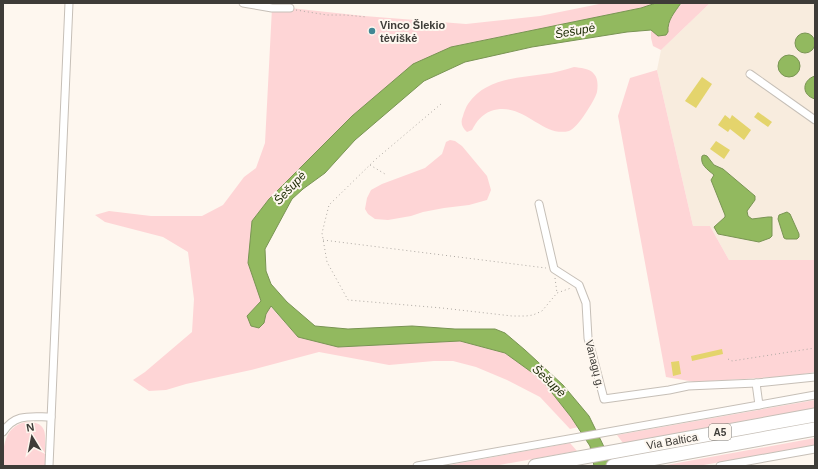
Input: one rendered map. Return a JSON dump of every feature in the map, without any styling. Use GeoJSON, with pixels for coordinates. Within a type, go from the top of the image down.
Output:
{"type":"FeatureCollection","features":[{"type":"Feature","properties":{"kind":"highway","name":"Via Baltica"},"geometry":{"type":"LineString","coordinates":[[535,466],[815,415]]}},
{"type":"Feature","properties":{"kind":"highway","name":"Via Baltica"},"geometry":{"type":"LineString","coordinates":[[613,466],[815,429]]}},
{"type":"Feature","properties":{"kind":"street"},"geometry":{"type":"LineString","coordinates":[[49,466],[69,3]]}},
{"type":"Feature","properties":{"kind":"street"},"geometry":{"type":"LineString","coordinates":[[243,3],[280,9],[290,8]]}},
{"type":"Feature","properties":{"kind":"street"},"geometry":{"type":"LineString","coordinates":[[750,74],[815,120]]}},
{"type":"Feature","properties":{"kind":"street"},"geometry":{"type":"LineString","coordinates":[[539,204],[554,269],[579,285]]}},
{"type":"Feature","properties":{"kind":"street","name":"Vanagų g."},"geometry":{"type":"LineString","coordinates":[[579,285],[586,303],[588,338],[604,399],[688,386],[756,383],[815,377]]}},
{"type":"Feature","properties":{"kind":"street"},"geometry":{"type":"LineString","coordinates":[[756,383],[759,405]]}},
{"type":"Feature","properties":{"kind":"street"},"geometry":{"type":"LineString","coordinates":[[418,466],[815,395]]}},
{"type":"Feature","properties":{"kind":"street"},"geometry":{"type":"LineString","coordinates":[[3,432],[13,420],[26,416],[51,417]]}},
{"type":"Feature","properties":{"kind":"street"},"geometry":{"type":"LineString","coordinates":[[720,466],[815,449]]}},
{"type":"Feature","properties":{"kind":"path"},"geometry":{"type":"LineString","coordinates":[[290,8],[327,15],[367,17]]}},
{"type":"Feature","properties":{"kind":"path"},"geometry":{"type":"LineString","coordinates":[[441,104],[370,165],[328,205],[322,233],[327,262],[348,300],[512,316],[526,316],[542,311],[557,293],[579,285]]}},
{"type":"Feature","properties":{"kind":"path"},"geometry":{"type":"LineString","coordinates":[[370,165],[385,174]]}},
{"type":"Feature","properties":{"kind":"path"},"geometry":{"type":"LineString","coordinates":[[323,240],[554,269],[557,293]]}},
{"type":"Feature","properties":{"kind":"path"},"geometry":{"type":"LineString","coordinates":[[728,359],[732,361],[815,348]]}},
{"type":"Feature","properties":{"kind":"shaded area"},"geometry":{"type":"Polygon","coordinates":[[[604,3],[656,3],[641,8],[451,47],[269,199],[261,301],[247,316],[264,323],[270,306],[298,337],[338,347],[460,341],[505,353],[541,379],[578,427],[570,429],[540,397],[507,380],[476,367],[453,361],[389,365],[319,352],[166,390],[149,391],[133,380],[145,372],[192,332],[194,299],[188,252],[163,237],[105,222],[95,215],[109,211],[151,216],[202,216],[223,205],[244,177],[256,168],[265,143],[272,8],[290,8],[364,16],[466,24],[540,16],[604,3]]]}},
{"type":"Feature","properties":{"kind":"shaded area"},"geometry":{"type":"Polygon","coordinates":[[[682,3],[710,3],[661,50],[653,46],[651,30],[658,36],[668,32],[670,20],[682,3]]]}},
{"type":"Feature","properties":{"kind":"shaded area"},"geometry":{"type":"Polygon","coordinates":[[[710,3],[815,3],[815,260],[729,260],[710,226],[693,226],[657,70],[661,50],[710,3]]]}},
{"type":"Feature","properties":{"kind":"shaded area"},"geometry":{"type":"Polygon","coordinates":[[[574,67],[592,72],[596,78],[598,87],[596,96],[585,114],[569,131],[559,132],[541,125],[523,114],[513,110],[502,109],[491,111],[482,116],[472,130],[467,132],[464,129],[462,118],[467,105],[483,89],[502,81],[552,73],[574,67]]]}},
{"type":"Feature","properties":{"kind":"shaded area"},"geometry":{"type":"Polygon","coordinates":[[[657,70],[693,226],[710,226],[729,260],[815,260],[815,372],[792,376],[695,382],[666,377],[618,116],[630,78],[657,70]]]}},
{"type":"Feature","properties":{"kind":"shaded area"},"geometry":{"type":"Polygon","coordinates":[[[450,140],[455,141],[462,146],[487,176],[491,190],[487,200],[469,205],[444,208],[388,220],[375,219],[368,214],[365,209],[367,198],[371,190],[382,184],[425,168],[442,154],[446,142],[450,140]]]}},
{"type":"Feature","properties":{"kind":"shaded area"},"geometry":{"type":"Polygon","coordinates":[[[815,400],[815,408],[623,443],[617,435],[815,400]]]}},
{"type":"Feature","properties":{"kind":"shaded area"},"geometry":{"type":"Polygon","coordinates":[[[815,420],[815,424],[626,459],[626,455],[815,420]]]}},
{"type":"Feature","properties":{"kind":"shaded area"},"geometry":{"type":"Polygon","coordinates":[[[26,422],[41,425],[43,428],[45,436],[45,466],[3,466],[4,445],[9,433],[13,428],[26,422]]]}},
{"type":"Feature","properties":{"kind":"shaded area"},"geometry":{"type":"Polygon","coordinates":[[[815,438],[815,445],[698,466],[661,466],[815,438]]]}},
{"type":"Feature","properties":{"kind":"shaded area"},"geometry":{"type":"Polygon","coordinates":[[[570,443],[577,451],[494,466],[444,466],[570,443]]]}},
{"type":"Feature","properties":{"kind":"water","name":"Šešupė"},"geometry":{"type":"Polygon","coordinates":[[[656,3],[681,3],[670,20],[666,35],[658,36],[651,30],[627,32],[532,47],[465,62],[424,81],[355,140],[325,173],[292,199],[265,249],[266,271],[271,284],[287,302],[315,326],[348,329],[412,326],[455,329],[495,329],[505,333],[563,385],[589,416],[607,453],[609,466],[594,466],[590,446],[571,417],[541,379],[505,353],[460,341],[338,347],[298,337],[271,306],[266,314],[264,323],[259,328],[251,326],[247,316],[261,301],[248,263],[252,221],[269,199],[352,116],[413,64],[451,47],[641,8],[656,3]]]}},
{"type":"Feature","properties":{"kind":"water"},"geometry":{"type":"Polygon","coordinates":[[[805,33],[812,36],[815,43],[812,50],[805,53],[798,50],[795,43],[798,36],[805,33]]]}},
{"type":"Feature","properties":{"kind":"water"},"geometry":{"type":"Polygon","coordinates":[[[789,55],[797,58],[800,66],[797,74],[789,77],[781,74],[778,66],[781,58],[789,55]]]}},
{"type":"Feature","properties":{"kind":"water"},"geometry":{"type":"Polygon","coordinates":[[[815,76],[815,99],[807,94],[805,88],[808,81],[815,76]]]}},
{"type":"Feature","properties":{"kind":"water"},"geometry":{"type":"Polygon","coordinates":[[[702,156],[707,156],[714,165],[723,169],[755,196],[755,200],[747,211],[748,216],[752,219],[772,217],[772,236],[770,238],[759,242],[718,234],[714,227],[725,217],[725,215],[711,180],[714,175],[702,162],[702,156]]]}},
{"type":"Feature","properties":{"kind":"water"},"geometry":{"type":"Polygon","coordinates":[[[787,212],[790,214],[799,234],[797,239],[784,238],[778,219],[779,215],[787,212]]]}},
{"type":"Feature","properties":{"kind":"building"},"geometry":{"type":"Polygon","coordinates":[[[702,77],[712,84],[696,108],[685,101],[702,77]]]}},
{"type":"Feature","properties":{"kind":"building"},"geometry":{"type":"Polygon","coordinates":[[[758,112],[772,122],[768,127],[754,117],[758,112]]]}},
{"type":"Feature","properties":{"kind":"building"},"geometry":{"type":"Polygon","coordinates":[[[725,115],[730,119],[732,115],[751,130],[744,140],[730,129],[728,132],[718,125],[725,115]]]}},
{"type":"Feature","properties":{"kind":"building"},"geometry":{"type":"Polygon","coordinates":[[[716,141],[730,150],[724,159],[710,149],[716,141]]]}},
{"type":"Feature","properties":{"kind":"building"},"geometry":{"type":"Polygon","coordinates":[[[722,349],[723,354],[692,361],[691,356],[722,349]]]}},
{"type":"Feature","properties":{"kind":"building"},"geometry":{"type":"Polygon","coordinates":[[[679,361],[681,374],[673,376],[671,362],[679,361]]]}},
{"type":"Feature","properties":{"kind":"place","name":"Vinco Šlekio tėviškė"},"geometry":{"type":"Point","coordinates":[372,31]}}]}
